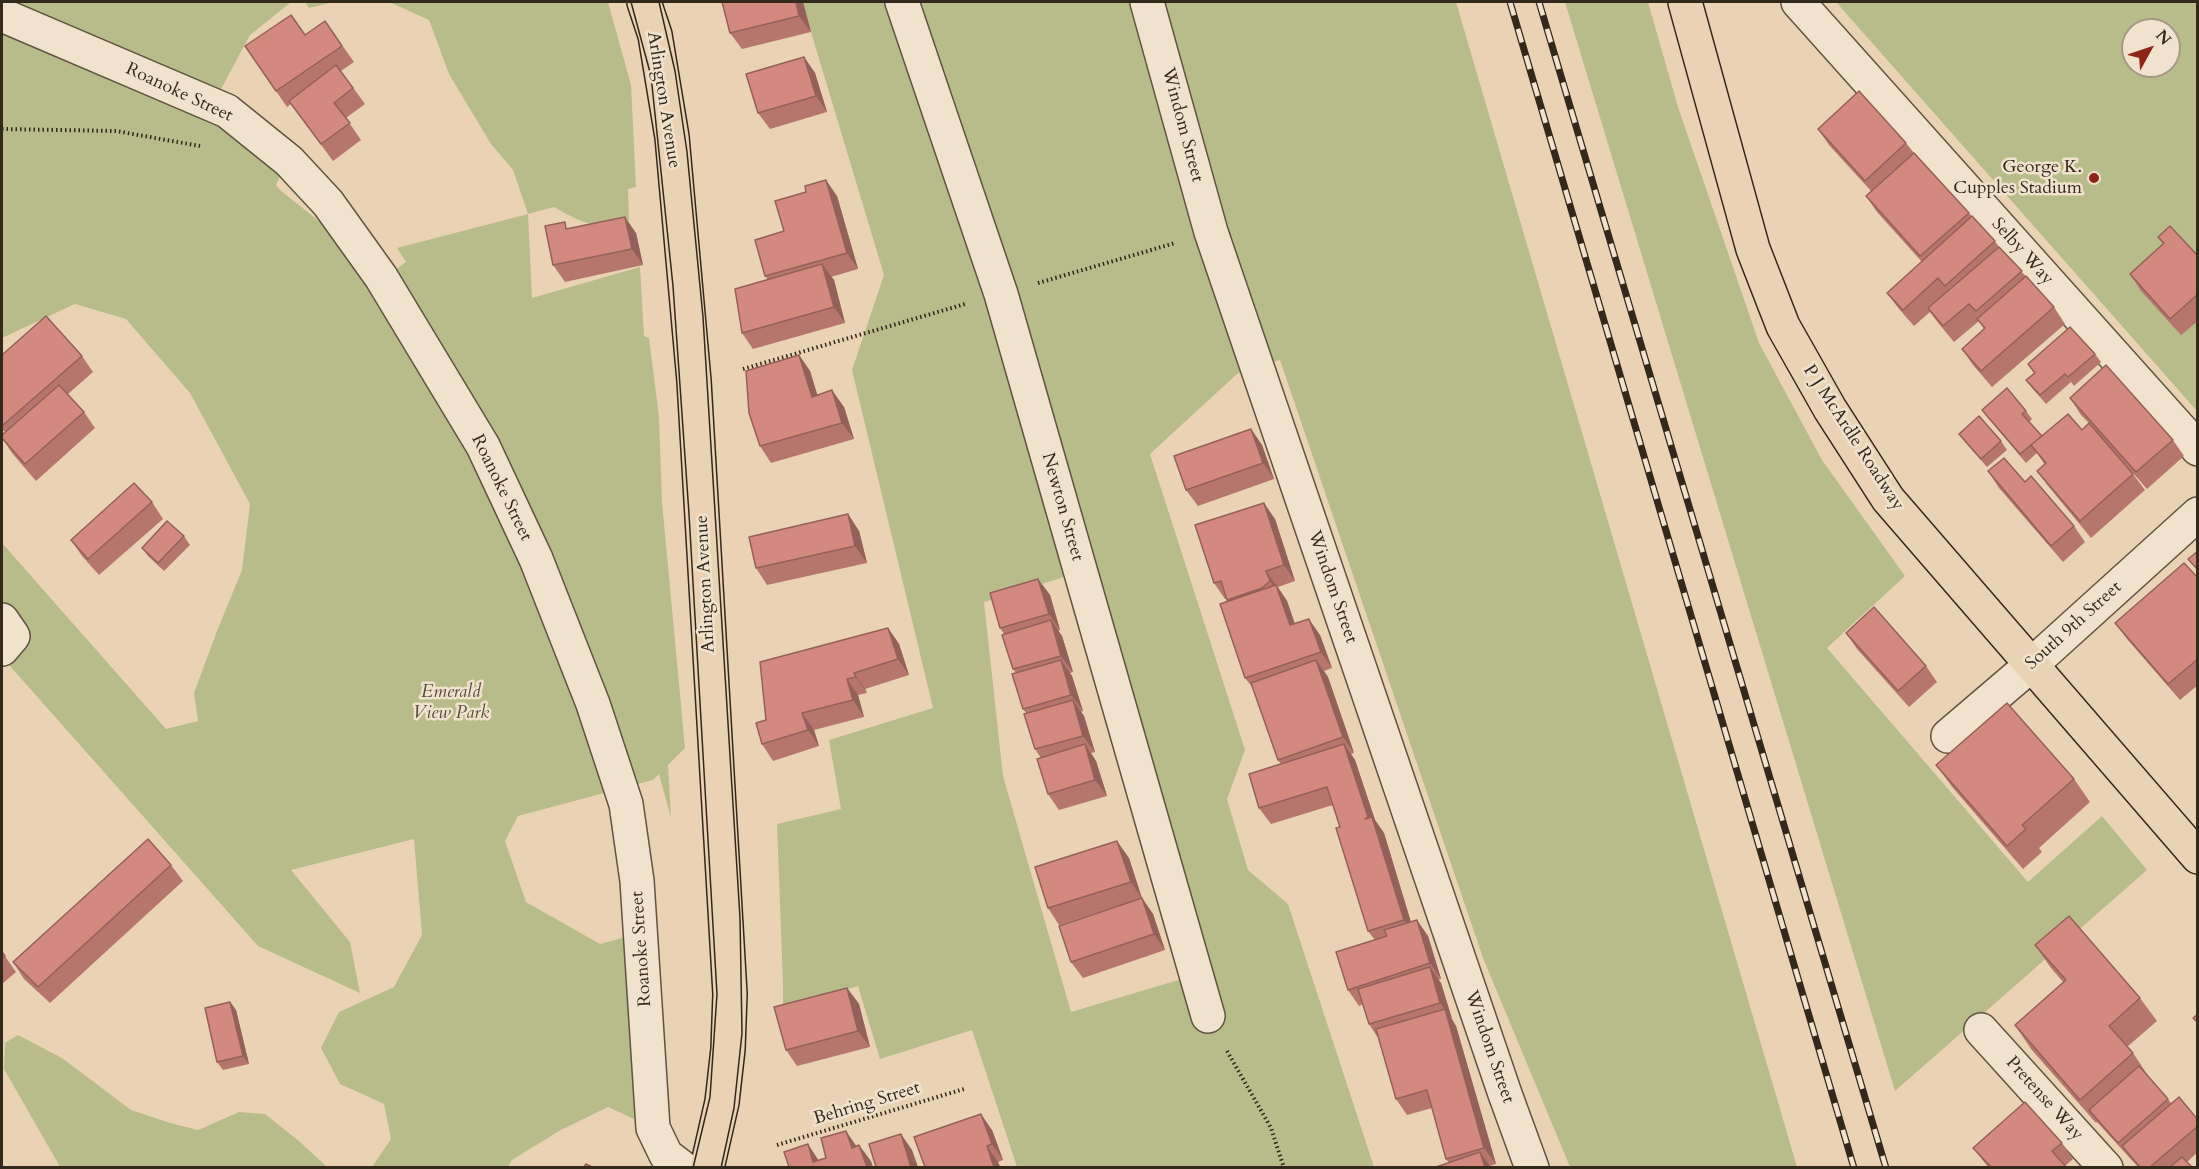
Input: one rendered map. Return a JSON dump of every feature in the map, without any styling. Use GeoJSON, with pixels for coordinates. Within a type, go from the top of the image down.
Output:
{"type":"FeatureCollection","features":[{"type":"Feature","properties":{"kind":"main road","name":"Arlington Avenue"},"geometry":{"type":"LineString","coordinates":[[644,2],[655,35],[672,138],[694,381],[730,994],[728,1049],[722,1102],[707,1167]]}},
{"type":"Feature","properties":{"kind":"main road","name":"P J McArdle Roadway"},"geometry":{"type":"LineString","coordinates":[[1685,2],[1753,249],[1783,326],[1830,410],[1888,498],[2030,666],[2198,857]]}},
{"type":"Feature","properties":{"kind":"street","name":"Newton Street"},"geometry":{"type":"LineString","coordinates":[[902,2],[1001,294],[1208,1016]]}},
{"type":"Feature","properties":{"kind":"street","name":"Windom Street"},"geometry":{"type":"LineString","coordinates":[[1147,2],[1211,232],[1505,1095],[1532,1167]]}},
{"type":"Feature","properties":{"kind":"street","name":"Selby Way"},"geometry":{"type":"LineString","coordinates":[[1798,2],[2198,449]]}},
{"type":"Feature","properties":{"kind":"street","name":"Roanoke Street"},"geometry":{"type":"LineString","coordinates":[[2,15],[227,111],[289,161],[328,203],[381,277],[483,446],[536,559],[593,704],[626,804],[638,881],[653,1128],[666,1155],[683,1167]]}},
{"type":"Feature","properties":{"kind":"street","name":"South 9th Street"},"geometry":{"type":"LineString","coordinates":[[1948,736],[2030,666],[2198,514]]}},
{"type":"Feature","properties":{"kind":"street","name":"Pretense Way"},"geometry":{"type":"LineString","coordinates":[[1981,1030],[2106,1167]]}},
{"type":"Feature","properties":{"kind":"path"},"geometry":{"type":"LineString","coordinates":[[2,129],[116,131],[208,147]]}},
{"type":"Feature","properties":{"kind":"path"},"geometry":{"type":"LineString","coordinates":[[1208,1016],[1270,1128],[1284,1167]]}},
{"type":"Feature","properties":{"kind":"path","name":"Behring Street"},"geometry":{"type":"LineString","coordinates":[[777,1145],[964,1089]]}},
{"type":"Feature","properties":{"kind":"green space","name":"Emerald View Park"},"geometry":{"type":"Polygon","coordinates":[[[2,2],[305,2],[290,3],[250,35],[219,93],[289,154],[276,185],[349,250],[366,277],[398,268],[406,262],[397,248],[528,214],[532,298],[640,267],[644,336],[649,338],[659,417],[662,502],[685,748],[668,765],[671,818],[659,774],[653,780],[518,816],[505,841],[526,902],[600,944],[637,934],[650,1070],[634,1119],[608,1107],[559,1131],[512,1160],[508,1167],[372,1167],[391,1139],[384,1104],[340,1084],[321,1048],[339,1012],[394,987],[422,935],[414,839],[291,870],[350,942],[360,993],[258,946],[2,657],[2,543],[166,729],[198,721],[194,693],[242,570],[250,504],[190,393],[126,319],[75,304],[2,338],[2,2]]]}},
{"type":"Feature","properties":{"kind":"green space"},"geometry":{"type":"Polygon","coordinates":[[[305,2],[334,2],[309,8],[305,2]]]}},
{"type":"Feature","properties":{"kind":"green space"},"geometry":{"type":"Polygon","coordinates":[[[389,2],[608,2],[631,85],[636,187],[628,189],[629,220],[608,225],[590,224],[554,207],[528,214],[513,170],[491,144],[449,74],[429,20],[389,2]]]}},
{"type":"Feature","properties":{"kind":"green space"},"geometry":{"type":"Polygon","coordinates":[[[802,2],[1456,2],[1797,1167],[1570,1167],[1483,958],[1280,360],[1237,374],[1150,454],[1245,750],[1227,799],[1248,870],[1288,904],[1374,1167],[1017,1167],[972,1030],[880,1059],[858,986],[783,1008],[777,824],[841,809],[829,740],[933,708],[852,370],[884,275],[802,2]],[[1096,567],[984,602],[1003,776],[1071,1012],[1212,970],[1096,567]]]}},
{"type":"Feature","properties":{"kind":"green space"},"geometry":{"type":"Polygon","coordinates":[[[1565,2],[1648,2],[1678,107],[1759,343],[1822,460],[1905,576],[1827,648],[2028,882],[2102,816],[2147,870],[1895,1091],[1565,2]]]}},
{"type":"Feature","properties":{"kind":"green space","name":"George K. Cupples Stadium"},"geometry":{"type":"Polygon","coordinates":[[[1836,2],[2197,2],[2197,411],[1836,2]]]}},
{"type":"Feature","properties":{"kind":"green space"},"geometry":{"type":"Polygon","coordinates":[[[18,1035],[62,1058],[131,1110],[198,1130],[239,1112],[265,1114],[327,1167],[58,1167],[59,1165],[4,1069],[5,1043],[18,1035]]]}},
{"type":"Feature","properties":{"kind":"building"},"geometry":{"type":"Polygon","coordinates":[[[722,2],[796,2],[799,16],[730,33],[722,2]]]}},
{"type":"Feature","properties":{"kind":"building"},"geometry":{"type":"Polygon","coordinates":[[[291,15],[305,35],[325,21],[342,46],[276,91],[245,46],[291,15]]]}},
{"type":"Feature","properties":{"kind":"building"},"geometry":{"type":"Polygon","coordinates":[[[804,57],[816,96],[758,113],[746,74],[804,57]]]}},
{"type":"Feature","properties":{"kind":"building"},"geometry":{"type":"Polygon","coordinates":[[[336,65],[353,88],[334,103],[350,123],[321,144],[289,101],[336,65]]]}},
{"type":"Feature","properties":{"kind":"building"},"geometry":{"type":"Polygon","coordinates":[[[1859,91],[1906,143],[1865,181],[1818,129],[1859,91]]]}},
{"type":"Feature","properties":{"kind":"building"},"geometry":{"type":"Polygon","coordinates":[[[1914,153],[1969,213],[1920,256],[1866,196],[1914,153]]]}},
{"type":"Feature","properties":{"kind":"building"},"geometry":{"type":"Polygon","coordinates":[[[826,180],[847,253],[765,276],[755,240],[784,231],[775,201],[806,192],[805,186],[826,180]]]}},
{"type":"Feature","properties":{"kind":"building"},"geometry":{"type":"Polygon","coordinates":[[[1972,216],[1995,241],[1945,286],[1938,278],[1903,310],[1887,293],[1972,216]]]}},
{"type":"Feature","properties":{"kind":"building"},"geometry":{"type":"Polygon","coordinates":[[[625,217],[632,249],[553,265],[545,226],[565,222],[566,229],[625,217]]]}},
{"type":"Feature","properties":{"kind":"building"},"geometry":{"type":"Polygon","coordinates":[[[2170,226],[2198,256],[2198,294],[2170,319],[2130,274],[2164,243],[2158,237],[2170,226]]]}},
{"type":"Feature","properties":{"kind":"building"},"geometry":{"type":"Polygon","coordinates":[[[1999,247],[2022,271],[1976,311],[1969,304],[1943,326],[1928,308],[1999,247]]]}},
{"type":"Feature","properties":{"kind":"building"},"geometry":{"type":"Polygon","coordinates":[[[822,264],[834,307],[742,333],[735,289],[822,264]]]}},
{"type":"Feature","properties":{"kind":"building"},"geometry":{"type":"Polygon","coordinates":[[[2026,276],[2054,307],[1981,371],[1962,349],[1985,328],[1977,319],[2026,276]]]}},
{"type":"Feature","properties":{"kind":"building"},"geometry":{"type":"Polygon","coordinates":[[[46,316],[82,356],[2,426],[2,355],[46,316]]]}},
{"type":"Feature","properties":{"kind":"building"},"geometry":{"type":"Polygon","coordinates":[[[2070,327],[2095,354],[2068,377],[2065,374],[2040,395],[2026,380],[2035,373],[2028,364],[2070,327]]]}},
{"type":"Feature","properties":{"kind":"building"},"geometry":{"type":"Polygon","coordinates":[[[799,355],[812,397],[832,390],[842,423],[760,446],[749,413],[746,371],[799,355]]]}},
{"type":"Feature","properties":{"kind":"building"},"geometry":{"type":"Polygon","coordinates":[[[2106,365],[2173,440],[2136,472],[2070,398],[2106,365]]]}},
{"type":"Feature","properties":{"kind":"building"},"geometry":{"type":"Polygon","coordinates":[[[59,385],[84,412],[25,464],[2,438],[2,435],[59,385]]]}},
{"type":"Feature","properties":{"kind":"building"},"geometry":{"type":"Polygon","coordinates":[[[2007,388],[2026,411],[2022,414],[2042,436],[2020,454],[1982,410],[2007,388]]]}},
{"type":"Feature","properties":{"kind":"building"},"geometry":{"type":"Polygon","coordinates":[[[2068,414],[2082,430],[2089,423],[2133,474],[2080,521],[2037,471],[2046,463],[2031,445],[2068,414]]]}},
{"type":"Feature","properties":{"kind":"building"},"geometry":{"type":"Polygon","coordinates":[[[1979,416],[2001,441],[1981,459],[1959,434],[1979,416]]]}},
{"type":"Feature","properties":{"kind":"building"},"geometry":{"type":"Polygon","coordinates":[[[1251,429],[1263,463],[1186,490],[1174,456],[1251,429]]]}},
{"type":"Feature","properties":{"kind":"building"},"geometry":{"type":"Polygon","coordinates":[[[2004,458],[2025,482],[2031,476],[2074,526],[2051,546],[1988,471],[2004,458]]]}},
{"type":"Feature","properties":{"kind":"building"},"geometry":{"type":"Polygon","coordinates":[[[134,483],[152,502],[88,559],[71,540],[134,483]]]}},
{"type":"Feature","properties":{"kind":"building"},"geometry":{"type":"Polygon","coordinates":[[[1264,503],[1284,565],[1266,571],[1270,581],[1262,588],[1227,600],[1221,581],[1214,583],[1195,525],[1264,503]]]}},
{"type":"Feature","properties":{"kind":"building"},"geometry":{"type":"Polygon","coordinates":[[[848,514],[855,546],[756,568],[749,537],[848,514]]]}},
{"type":"Feature","properties":{"kind":"building"},"geometry":{"type":"Polygon","coordinates":[[[167,521],[184,536],[158,563],[142,548],[167,521]]]}},
{"type":"Feature","properties":{"kind":"building"},"geometry":{"type":"Polygon","coordinates":[[[2198,551],[2198,570],[2188,559],[2198,551]]]}},
{"type":"Feature","properties":{"kind":"building"},"geometry":{"type":"Polygon","coordinates":[[[2184,563],[2198,578],[2198,659],[2168,684],[2115,623],[2184,563]]]}},
{"type":"Feature","properties":{"kind":"building"},"geometry":{"type":"Polygon","coordinates":[[[1038,579],[1049,614],[1000,628],[990,593],[1038,579]]]}},
{"type":"Feature","properties":{"kind":"building"},"geometry":{"type":"Polygon","coordinates":[[[1276,585],[1290,625],[1309,619],[1321,652],[1245,678],[1220,604],[1276,585]]]}},
{"type":"Feature","properties":{"kind":"building"},"geometry":{"type":"Polygon","coordinates":[[[1874,607],[1926,666],[1898,691],[1846,633],[1874,607]]]}},
{"type":"Feature","properties":{"kind":"building"},"geometry":{"type":"Polygon","coordinates":[[[1051,620],[1061,656],[1013,669],[1002,635],[1051,620]]]}},
{"type":"Feature","properties":{"kind":"building"},"geometry":{"type":"Polygon","coordinates":[[[888,628],[898,659],[854,673],[856,677],[847,679],[853,700],[802,713],[808,730],[762,744],[756,723],[766,720],[760,662],[888,628]]]}},
{"type":"Feature","properties":{"kind":"building"},"geometry":{"type":"Polygon","coordinates":[[[1061,660],[1071,695],[1023,709],[1012,674],[1061,660]]]}},
{"type":"Feature","properties":{"kind":"building"},"geometry":{"type":"Polygon","coordinates":[[[1316,660],[1343,737],[1278,760],[1251,683],[1316,660]]]}},
{"type":"Feature","properties":{"kind":"building"},"geometry":{"type":"Polygon","coordinates":[[[1073,700],[1083,736],[1035,749],[1024,714],[1073,700]]]}},
{"type":"Feature","properties":{"kind":"building"},"geometry":{"type":"Polygon","coordinates":[[[2007,703],[2074,779],[2022,825],[2026,829],[2007,846],[1936,765],[2007,703]]]}},
{"type":"Feature","properties":{"kind":"building"},"geometry":{"type":"Polygon","coordinates":[[[1085,744],[1095,780],[1048,794],[1037,759],[1085,744]]]}},
{"type":"Feature","properties":{"kind":"building"},"geometry":{"type":"Polygon","coordinates":[[[1344,744],[1368,817],[1365,819],[1372,817],[1404,920],[1368,931],[1336,828],[1340,827],[1327,787],[1259,808],[1249,774],[1344,744]]]}},
{"type":"Feature","properties":{"kind":"building"},"geometry":{"type":"Polygon","coordinates":[[[148,839],[171,865],[38,987],[13,962],[148,839]]]}},
{"type":"Feature","properties":{"kind":"building"},"geometry":{"type":"Polygon","coordinates":[[[1117,841],[1131,882],[1048,908],[1035,867],[1117,841]]]}},
{"type":"Feature","properties":{"kind":"building"},"geometry":{"type":"Polygon","coordinates":[[[1142,898],[1154,934],[1071,962],[1059,926],[1142,898]]]}},
{"type":"Feature","properties":{"kind":"building"},"geometry":{"type":"Polygon","coordinates":[[[2069,916],[2140,998],[2109,1026],[2133,1053],[2080,1100],[2015,1025],[2066,980],[2035,945],[2069,916]]]}},
{"type":"Feature","properties":{"kind":"building"},"geometry":{"type":"Polygon","coordinates":[[[1417,920],[1430,963],[1348,990],[1336,952],[1387,936],[1384,930],[1417,920]]]}},
{"type":"Feature","properties":{"kind":"building"},"geometry":{"type":"Polygon","coordinates":[[[1430,967],[1440,1003],[1369,1024],[1358,989],[1430,967]]]}},
{"type":"Feature","properties":{"kind":"building"},"geometry":{"type":"Polygon","coordinates":[[[847,988],[858,1031],[786,1050],[774,1007],[847,988]]]}},
{"type":"Feature","properties":{"kind":"building"},"geometry":{"type":"Polygon","coordinates":[[[230,1002],[243,1056],[217,1062],[205,1008],[230,1002]]]}},
{"type":"Feature","properties":{"kind":"building"},"geometry":{"type":"Polygon","coordinates":[[[1445,1009],[1484,1148],[1446,1159],[1427,1090],[1396,1099],[1376,1029],[1445,1009]]]}},
{"type":"Feature","properties":{"kind":"building"},"geometry":{"type":"Polygon","coordinates":[[[2139,1066],[2168,1099],[2118,1143],[2089,1110],[2139,1066]]]}},
{"type":"Feature","properties":{"kind":"building"},"geometry":{"type":"Polygon","coordinates":[[[2179,1097],[2198,1120],[2198,1126],[2150,1167],[2140,1167],[2122,1146],[2179,1097]]]}},
{"type":"Feature","properties":{"kind":"building"},"geometry":{"type":"Polygon","coordinates":[[[2025,1102],[2062,1143],[2052,1151],[2066,1167],[1991,1167],[1973,1148],[2025,1102]]]}},
{"type":"Feature","properties":{"kind":"building"},"geometry":{"type":"Polygon","coordinates":[[[981,1114],[992,1144],[987,1146],[994,1167],[925,1167],[914,1137],[981,1114]]]}},
{"type":"Feature","properties":{"kind":"building"},"geometry":{"type":"Polygon","coordinates":[[[846,1131],[852,1148],[859,1145],[867,1167],[789,1167],[784,1152],[808,1144],[813,1162],[826,1158],[821,1138],[846,1131]]]}},
{"type":"Feature","properties":{"kind":"building"},"geometry":{"type":"Polygon","coordinates":[[[901,1134],[911,1167],[876,1167],[869,1144],[901,1134]]]}},
{"type":"Feature","properties":{"kind":"building"},"geometry":{"type":"Polygon","coordinates":[[[1480,1152],[1485,1167],[1436,1167],[1480,1152]]]}},
{"type":"Feature","properties":{"kind":"building"},"geometry":{"type":"Polygon","coordinates":[[[2182,1157],[2192,1167],[2170,1167],[2182,1157]]]}},
{"type":"Feature","properties":{"kind":"tram line"},"geometry":{"type":"LineString","coordinates":[[631,2],[651,76],[673,286],[689,514],[717,994],[710,1097],[693,1168]]}},
{"type":"Feature","properties":{"kind":"tram line"},"geometry":{"type":"LineString","coordinates":[[659,2],[675,71],[687,152],[703,317],[740,918],[742,1033],[734,1108],[721,1168]]}},
{"type":"Feature","properties":{"kind":"railway"},"geometry":{"type":"LineString","coordinates":[[1510,2],[1854,1168]]}},
{"type":"Feature","properties":{"kind":"railway"},"geometry":{"type":"LineString","coordinates":[[1539,2],[1886,1168]]}},
{"type":"Feature","properties":{"kind":"place","name":"George K. Cupples Stadium"},"geometry":{"type":"Point","coordinates":[2094,178]}}]}
